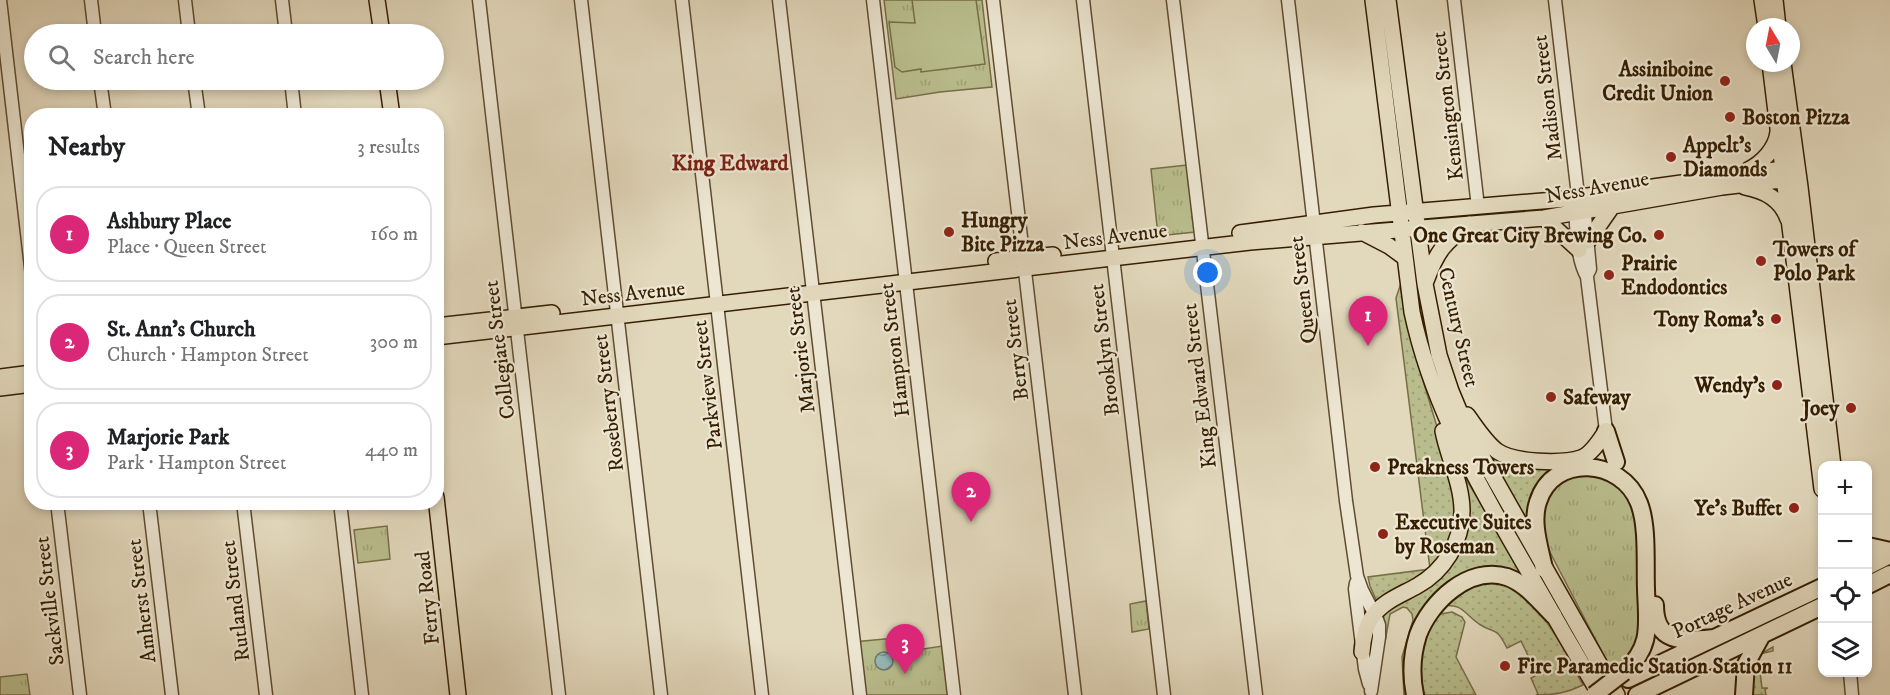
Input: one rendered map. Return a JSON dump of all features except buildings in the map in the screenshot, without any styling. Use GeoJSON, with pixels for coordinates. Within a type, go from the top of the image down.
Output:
{"type":"FeatureCollection","features":[{"type":"Feature","properties":{"kind":"highway"},"geometry":{"type":"LineString","coordinates":[[1606,431],[1616,462]]}},
{"type":"Feature","properties":{"kind":"highway"},"geometry":{"type":"LineString","coordinates":[[1581,458],[1616,462],[1636,478],[1650,501],[1656,579],[1655,612],[1659,627],[1669,637],[1678,640],[1714,638]]}},
{"type":"Feature","properties":{"kind":"highway"},"geometry":{"type":"LineString","coordinates":[[1544,569],[1535,513],[1540,495],[1548,484],[1565,471],[1581,468],[1605,470],[1623,479],[1636,495],[1643,518],[1647,630],[1643,649],[1626,676]]}},
{"type":"Feature","properties":{"kind":"highway"},"geometry":{"type":"LineString","coordinates":[[1872,547],[1890,551]]}},
{"type":"Feature","properties":{"kind":"highway"},"geometry":{"type":"LineString","coordinates":[[1872,564],[1890,555]]}},
{"type":"Feature","properties":{"kind":"highway"},"geometry":{"type":"LineString","coordinates":[[1872,583],[1890,574]]}},
{"type":"Feature","properties":{"kind":"highway"},"geometry":{"type":"LineString","coordinates":[[1415,695],[1413,666],[1422,627],[1436,606],[1462,583],[1487,575],[1505,576],[1524,587],[1553,615]]}},
{"type":"Feature","properties":{"kind":"highway","name":"Portage Avenue"},"geometry":{"type":"LineString","coordinates":[[1596,695],[1626,676],[1818,589]]}},
{"type":"Feature","properties":{"kind":"highway","name":"Portage Avenue"},"geometry":{"type":"LineString","coordinates":[[1637,695],[1818,608]]}},
{"type":"Feature","properties":{"kind":"highway"},"geometry":{"type":"LineString","coordinates":[[1744,695],[1745,667],[1762,635]]}},
{"type":"Feature","properties":{"kind":"main road"},"geometry":{"type":"LineString","coordinates":[[377,0],[381,24]]}},
{"type":"Feature","properties":{"kind":"main road","name":"Century Street"},"geometry":{"type":"LineString","coordinates":[[1373,0],[1399,221],[1416,333],[1437,399],[1476,481],[1596,695]]}},
{"type":"Feature","properties":{"kind":"main road","name":"Century Street"},"geometry":{"type":"LineString","coordinates":[[1388,0],[1425,284],[1439,355],[1451,391],[1478,452],[1617,695]]}},
{"type":"Feature","properties":{"kind":"main road"},"geometry":{"type":"LineString","coordinates":[[1762,0],[1765,18]]}},
{"type":"Feature","properties":{"kind":"main road"},"geometry":{"type":"LineString","coordinates":[[1775,0],[1777,18]]}},
{"type":"Feature","properties":{"kind":"main road"},"geometry":{"type":"LineString","coordinates":[[1771,72],[1779,123],[1791,173],[1791,229],[1819,461]]}},
{"type":"Feature","properties":{"kind":"main road"},"geometry":{"type":"LineString","coordinates":[[1784,72],[1791,173],[1832,461]]}},
{"type":"Feature","properties":{"kind":"main road"},"geometry":{"type":"LineString","coordinates":[[388,90],[391,108]]}},
{"type":"Feature","properties":{"kind":"main road"},"geometry":{"type":"LineString","coordinates":[[1779,123],[1777,139],[1766,156],[1760,164],[1739,179],[1772,196],[1785,213],[1791,229]]}},
{"type":"Feature","properties":{"kind":"main road","name":"Ness Avenue"},"geometry":{"type":"LineString","coordinates":[[1416,220],[1452,208],[1579,202],[1791,173]]}},
{"type":"Feature","properties":{"kind":"main road"},"geometry":{"type":"LineString","coordinates":[[1410,175],[1420,194],[1429,202],[1452,208]]}},
{"type":"Feature","properties":{"kind":"main road","name":"Ness Avenue"},"geometry":{"type":"LineString","coordinates":[[1315,229],[1362,232],[1399,221],[1469,224],[1544,218],[1579,202],[1611,208],[1739,179]]}},
{"type":"Feature","properties":{"kind":"main road"},"geometry":{"type":"LineString","coordinates":[[1374,215],[1390,197],[1394,181]]}},
{"type":"Feature","properties":{"kind":"main road"},"geometry":{"type":"LineString","coordinates":[[1544,218],[1583,246],[1611,208]]}},
{"type":"Feature","properties":{"kind":"main road","name":"Ness Avenue"},"geometry":{"type":"LineString","coordinates":[[444,336],[516,322],[1315,229],[1374,215],[1399,221]]}},
{"type":"Feature","properties":{"kind":"main road"},"geometry":{"type":"LineString","coordinates":[[1425,284],[1442,246],[1469,224]]}},
{"type":"Feature","properties":{"kind":"main road"},"geometry":{"type":"LineString","coordinates":[[1362,232],[1404,257]]}},
{"type":"Feature","properties":{"kind":"main road","name":"Ness Avenue"},"geometry":{"type":"LineString","coordinates":[[444,326],[516,322]]}},
{"type":"Feature","properties":{"kind":"main road"},"geometry":{"type":"LineString","coordinates":[[0,377],[24,374]]}},
{"type":"Feature","properties":{"kind":"main road"},"geometry":{"type":"LineString","coordinates":[[0,388],[24,385]]}},
{"type":"Feature","properties":{"kind":"main road"},"geometry":{"type":"LineString","coordinates":[[1451,391],[1486,441],[1503,455],[1516,460],[1581,458],[1594,447],[1606,431]]}},
{"type":"Feature","properties":{"kind":"main road"},"geometry":{"type":"LineString","coordinates":[[1362,652],[1366,627],[1374,613],[1438,571],[1452,551],[1459,532],[1462,500],[1445,440],[1437,399]]}},
{"type":"Feature","properties":{"kind":"main road","name":"Ferry Road"},"geometry":{"type":"LineString","coordinates":[[437,510],[458,695]]}},
{"type":"Feature","properties":{"kind":"street"},"geometry":{"type":"LineString","coordinates":[[0,0],[24,207]]}},
{"type":"Feature","properties":{"kind":"street"},"geometry":{"type":"LineString","coordinates":[[91,0],[94,24]]}},
{"type":"Feature","properties":{"kind":"street"},"geometry":{"type":"LineString","coordinates":[[185,0],[188,24]]}},
{"type":"Feature","properties":{"kind":"street"},"geometry":{"type":"LineString","coordinates":[[282,0],[285,24]]}},
{"type":"Feature","properties":{"kind":"street","name":"Collegiate Street"},"geometry":{"type":"LineString","coordinates":[[478,0],[559,695]]}},
{"type":"Feature","properties":{"kind":"street","name":"Roseberry Street"},"geometry":{"type":"LineString","coordinates":[[581,0],[661,695]]}},
{"type":"Feature","properties":{"kind":"street","name":"Parkview Street"},"geometry":{"type":"LineString","coordinates":[[682,0],[762,695]]}},
{"type":"Feature","properties":{"kind":"street","name":"Marjorie Street"},"geometry":{"type":"LineString","coordinates":[[779,0],[860,695]]}},
{"type":"Feature","properties":{"kind":"street","name":"Hampton Street"},"geometry":{"type":"LineString","coordinates":[[873,0],[954,695]]}},
{"type":"Feature","properties":{"kind":"street","name":"Berry Street"},"geometry":{"type":"LineString","coordinates":[[993,0],[1075,695]]}},
{"type":"Feature","properties":{"kind":"street","name":"Brooklyn Street"},"geometry":{"type":"LineString","coordinates":[[1083,0],[1164,695]]}},
{"type":"Feature","properties":{"kind":"street","name":"King Edward Street"},"geometry":{"type":"LineString","coordinates":[[1173,0],[1256,695]]}},
{"type":"Feature","properties":{"kind":"street","name":"Queen Street"},"geometry":{"type":"LineString","coordinates":[[1288,0],[1345,491],[1357,576],[1374,613],[1379,632],[1371,693]]}},
{"type":"Feature","properties":{"kind":"street","name":"Kensington Street"},"geometry":{"type":"LineString","coordinates":[[1454,0],[1478,207]]}},
{"type":"Feature","properties":{"kind":"street","name":"Madison Street"},"geometry":{"type":"LineString","coordinates":[[1555,0],[1583,246],[1590,269],[1587,277],[1606,431]]}},
{"type":"Feature","properties":{"kind":"street"},"geometry":{"type":"LineString","coordinates":[[101,90],[104,108]]}},
{"type":"Feature","properties":{"kind":"street"},"geometry":{"type":"LineString","coordinates":[[195,90],[198,108]]}},
{"type":"Feature","properties":{"kind":"street"},"geometry":{"type":"LineString","coordinates":[[292,90],[294,108]]}},
{"type":"Feature","properties":{"kind":"street","name":"Sackville Street"},"geometry":{"type":"LineString","coordinates":[[58,510],[80,695]]}},
{"type":"Feature","properties":{"kind":"street","name":"Amherst Street"},"geometry":{"type":"LineString","coordinates":[[151,510],[172,695]]}},
{"type":"Feature","properties":{"kind":"street","name":"Rutland Street"},"geometry":{"type":"LineString","coordinates":[[244,510],[266,695]]}},
{"type":"Feature","properties":{"kind":"street"},"geometry":{"type":"LineString","coordinates":[[341,510],[362,695]]}},
{"type":"Feature","properties":{"kind":"street","name":"Queen Street"},"geometry":{"type":"LineString","coordinates":[[1357,576],[1355,589],[1362,652],[1371,693]]}},
{"type":"Feature","properties":{"kind":"street"},"geometry":{"type":"LineString","coordinates":[[1850,677],[1852,695]]}},
{"type":"Feature","properties":{"kind":"green space"},"geometry":{"type":"Polygon","coordinates":[[[884,0],[982,0],[992,87],[896,99],[884,0]]]}},
{"type":"Feature","properties":{"kind":"green space"},"geometry":{"type":"Polygon","coordinates":[[[912,0],[976,0],[985,64],[921,72],[921,69],[902,72],[895,67],[889,22],[915,23],[912,0]]]}},
{"type":"Feature","properties":{"kind":"green space"},"geometry":{"type":"Polygon","coordinates":[[[1187,165],[1195,232],[1158,236],[1151,169],[1187,165]]]}},
{"type":"Feature","properties":{"kind":"green space"},"geometry":{"type":"Polygon","coordinates":[[[1400,286],[1415,354],[1441,440],[1459,520],[1437,566],[1378,604],[1368,577],[1430,569],[1396,298],[1400,286]]]}},
{"type":"Feature","properties":{"kind":"green space"},"geometry":{"type":"Polygon","coordinates":[[[1482,444],[1495,454],[1573,462],[1530,517],[1526,519],[1482,444]]]}},
{"type":"Feature","properties":{"kind":"green space"},"geometry":{"type":"Polygon","coordinates":[[[1602,473],[1635,502],[1642,642],[1612,671],[1541,535],[1541,506],[1562,478],[1602,473]]]}},
{"type":"Feature","properties":{"kind":"green space"},"geometry":{"type":"Polygon","coordinates":[[[1463,474],[1525,578],[1504,572],[1430,606],[1412,695],[1404,695],[1402,657],[1413,620],[1412,614],[1403,607],[1390,614],[1385,642],[1385,623],[1382,611],[1449,563],[1463,474]]]}},
{"type":"Feature","properties":{"kind":"green space"},"geometry":{"type":"Polygon","coordinates":[[[387,526],[390,559],[358,563],[354,530],[387,526]]]}},
{"type":"Feature","properties":{"kind":"green space"},"geometry":{"type":"Polygon","coordinates":[[[1501,579],[1533,601],[1572,661],[1570,662],[1583,685],[1560,693],[1536,695],[1538,694],[1531,678],[1536,672],[1521,641],[1507,648],[1497,633],[1479,624],[1458,607],[1441,606],[1461,587],[1501,579]]]}},
{"type":"Feature","properties":{"kind":"green space"},"geometry":{"type":"Polygon","coordinates":[[[1146,601],[1149,629],[1132,632],[1130,604],[1146,601]]]}},
{"type":"Feature","properties":{"kind":"green space"},"geometry":{"type":"Polygon","coordinates":[[[1452,612],[1462,617],[1465,622],[1456,657],[1476,695],[1419,695],[1417,658],[1433,617],[1452,612]]]}},
{"type":"Feature","properties":{"kind":"green space"},"geometry":{"type":"Polygon","coordinates":[[[895,638],[897,653],[949,645],[954,695],[860,695],[853,642],[895,638]]]}},
{"type":"Feature","properties":{"kind":"green space"},"geometry":{"type":"Polygon","coordinates":[[[1773,647],[1773,651],[1762,654],[1764,652],[1773,647]]]}},
{"type":"Feature","properties":{"kind":"green space"},"geometry":{"type":"Polygon","coordinates":[[[1760,655],[1762,688],[1768,688],[1765,689],[1766,695],[1748,695],[1749,672],[1760,655]]]}},
{"type":"Feature","properties":{"kind":"green space"},"geometry":{"type":"Polygon","coordinates":[[[27,674],[30,695],[0,695],[0,677],[27,674]]]}},
{"type":"Feature","properties":{"kind":"water"},"geometry":{"type":"Polygon","coordinates":[[[880,652],[888,652],[893,657],[891,668],[880,670],[875,665],[875,657],[880,652]]]}},
{"type":"Feature","properties":{"kind":"place","name":"Assiniboine Credit Union"},"geometry":{"type":"Point","coordinates":[1725,81]}},
{"type":"Feature","properties":{"kind":"place","name":"Boston Pizza"},"geometry":{"type":"Point","coordinates":[1730,117]}},
{"type":"Feature","properties":{"kind":"place","name":"Appelt's Diamonds"},"geometry":{"type":"Point","coordinates":[1671,157]}},
{"type":"Feature","properties":{"kind":"place","name":"Hungry Bite Pizza"},"geometry":{"type":"Point","coordinates":[949,232]}},
{"type":"Feature","properties":{"kind":"place","name":"One Great City Brewing Co."},"geometry":{"type":"Point","coordinates":[1659,235]}},
{"type":"Feature","properties":{"kind":"place","name":"Towers of Polo Park"},"geometry":{"type":"Point","coordinates":[1761,261]}},
{"type":"Feature","properties":{"kind":"place","name":"Prairie Endodontics"},"geometry":{"type":"Point","coordinates":[1609,275]}},
{"type":"Feature","properties":{"kind":"place","name":"Tony Roma's"},"geometry":{"type":"Point","coordinates":[1776,319]}},
{"type":"Feature","properties":{"kind":"place","name":"Ashbury Place"},"geometry":{"type":"Point","coordinates":[1368,346]}},
{"type":"Feature","properties":{"kind":"place","name":"Wendy's"},"geometry":{"type":"Point","coordinates":[1777,385]}},
{"type":"Feature","properties":{"kind":"place","name":"Safeway"},"geometry":{"type":"Point","coordinates":[1551,397]}},
{"type":"Feature","properties":{"kind":"place","name":"Joey"},"geometry":{"type":"Point","coordinates":[1851,408]}},
{"type":"Feature","properties":{"kind":"place","name":"Preakness Towers"},"geometry":{"type":"Point","coordinates":[1375,467]}},
{"type":"Feature","properties":{"kind":"place","name":"Ye's Buffet"},"geometry":{"type":"Point","coordinates":[1794,508]}},
{"type":"Feature","properties":{"kind":"place","name":"St. Ann's Church"},"geometry":{"type":"Point","coordinates":[971,522]}},
{"type":"Feature","properties":{"kind":"place","name":"Executive Suites by Roseman"},"geometry":{"type":"Point","coordinates":[1383,534]}},
{"type":"Feature","properties":{"kind":"place","name":"Fire Paramedic Station Station 11"},"geometry":{"type":"Point","coordinates":[1505,666]}},
{"type":"Feature","properties":{"kind":"place","name":"Marjorie Park"},"geometry":{"type":"Point","coordinates":[905,674]}},
{"type":"Feature","properties":{"kind":"district","name":"King Edward"},"geometry":{"type":"Point","coordinates":[730,162]}}]}
